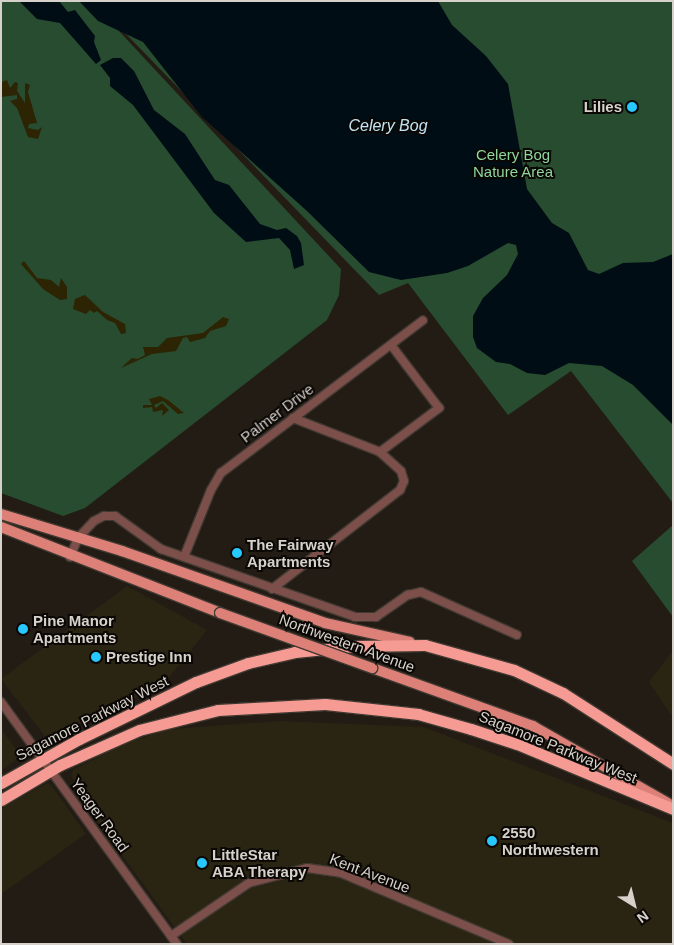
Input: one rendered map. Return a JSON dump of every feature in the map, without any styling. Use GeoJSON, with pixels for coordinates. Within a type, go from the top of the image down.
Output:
{"type":"FeatureCollection","features":[{"type":"Feature","properties":{"kind":"highway","name":"Sagamore Parkway West"},"geometry":{"type":"LineString","coordinates":[[1,783],[42,758],[160,698],[248,663],[334,647],[425,645],[514,670],[563,693],[673,764]]}},
{"type":"Feature","properties":{"kind":"highway","name":"Sagamore Parkway West"},"geometry":{"type":"LineString","coordinates":[[1,800],[51,770],[105,743],[186,717],[252,706],[326,704],[418,714],[472,729],[673,808]]}},
{"type":"Feature","properties":{"kind":"main road","name":"Northwestern Avenue"},"geometry":{"type":"LineString","coordinates":[[1,514],[78,538],[325,623],[425,645]]}},
{"type":"Feature","properties":{"kind":"main road","name":"Northwestern Avenue"},"geometry":{"type":"LineString","coordinates":[[1,528],[70,557],[220,613],[533,726],[673,808]]}},
{"type":"Feature","properties":{"kind":"street","name":"Palmer Drive"},"geometry":{"type":"LineString","coordinates":[[184,557],[210,490],[221,473],[423,320]]}},
{"type":"Feature","properties":{"kind":"street"},"geometry":{"type":"LineString","coordinates":[[380,452],[439,408],[391,345]]}},
{"type":"Feature","properties":{"kind":"street"},"geometry":{"type":"LineString","coordinates":[[272,589],[400,490],[404,481],[401,471],[380,452],[293,418]]}},
{"type":"Feature","properties":{"kind":"street"},"geometry":{"type":"LineString","coordinates":[[70,557],[78,538],[99,518],[115,516],[156,546],[272,589],[365,618],[383,614],[408,595],[421,592],[517,635]]}},
{"type":"Feature","properties":{"kind":"street","name":"Yeager Road"},"geometry":{"type":"LineString","coordinates":[[1,702],[177,944]]}},
{"type":"Feature","properties":{"kind":"street","name":"Kent Avenue"},"geometry":{"type":"LineString","coordinates":[[171,936],[249,883],[306,868],[341,873],[509,944]]}},
{"type":"Feature","properties":{"kind":"shaded area"},"geometry":{"type":"Polygon","coordinates":[[[127,586],[207,630],[163,685],[47,739],[1,679],[127,586]]]}},
{"type":"Feature","properties":{"kind":"shaded area"},"geometry":{"type":"Polygon","coordinates":[[[673,650],[673,718],[649,682],[673,650]]]}},
{"type":"Feature","properties":{"kind":"shaded area"},"geometry":{"type":"Polygon","coordinates":[[[280,721],[424,727],[673,823],[673,944],[187,944],[99,824],[71,775],[73,770],[125,743],[170,729],[280,721]]]}},
{"type":"Feature","properties":{"kind":"shaded area"},"geometry":{"type":"Polygon","coordinates":[[[1,729],[19,753],[19,758],[1,771],[1,729]]]}},
{"type":"Feature","properties":{"kind":"shaded area"},"geometry":{"type":"Polygon","coordinates":[[[47,783],[51,785],[86,834],[1,894],[1,809],[47,783]]]}},
{"type":"Feature","properties":{"kind":"green space"},"geometry":{"type":"Polygon","coordinates":[[[1,1],[91,1],[341,269],[339,295],[327,320],[85,508],[63,516],[1,493],[1,1]]]}},
{"type":"Feature","properties":{"kind":"green space","name":"Celery Bog"},"geometry":{"type":"Polygon","coordinates":[[[94,1],[673,1],[673,503],[571,371],[508,415],[408,283],[379,295],[94,1]]]}},
{"type":"Feature","properties":{"kind":"green space"},"geometry":{"type":"Polygon","coordinates":[[[673,525],[673,617],[632,561],[673,525]]]}},
{"type":"Feature","properties":{"kind":"sand"},"geometry":{"type":"Polygon","coordinates":[[[7,80],[10,88],[15,82],[18,83],[17,91],[25,103],[25,83],[30,85],[28,92],[37,123],[29,124],[28,128],[38,130],[42,127],[38,139],[28,137],[17,108],[10,101],[17,99],[17,95],[1,97],[2,82],[7,80]]]}},
{"type":"Feature","properties":{"kind":"sand"},"geometry":{"type":"Polygon","coordinates":[[[24,261],[37,278],[51,280],[59,287],[61,278],[67,287],[67,299],[60,300],[43,289],[21,264],[24,261]]]}},
{"type":"Feature","properties":{"kind":"sand"},"geometry":{"type":"Polygon","coordinates":[[[85,295],[103,312],[125,324],[126,333],[121,334],[115,323],[107,320],[97,311],[94,313],[90,310],[86,314],[73,309],[75,299],[85,295]]]}},
{"type":"Feature","properties":{"kind":"sand"},"geometry":{"type":"Polygon","coordinates":[[[223,317],[229,319],[226,326],[210,331],[205,338],[190,342],[187,337],[183,338],[176,351],[152,354],[121,368],[132,358],[138,359],[145,355],[143,347],[158,347],[167,338],[203,333],[223,317]]]}},
{"type":"Feature","properties":{"kind":"sand"},"geometry":{"type":"Polygon","coordinates":[[[160,396],[184,413],[178,414],[163,401],[154,405],[156,408],[162,403],[169,410],[162,416],[163,410],[153,412],[152,407],[143,408],[143,405],[152,405],[149,399],[160,396]]]}},
{"type":"Feature","properties":{"kind":"water"},"geometry":{"type":"Polygon","coordinates":[[[19,1],[59,1],[68,12],[75,10],[95,36],[94,42],[101,60],[96,64],[60,23],[37,19],[19,1]]]}},
{"type":"Feature","properties":{"kind":"water","name":"Celery Bog"},"geometry":{"type":"Polygon","coordinates":[[[79,1],[438,1],[452,25],[486,56],[508,84],[527,189],[552,223],[569,233],[588,270],[599,274],[623,263],[653,262],[673,254],[673,425],[633,385],[602,366],[569,363],[545,375],[527,373],[510,364],[496,362],[477,348],[473,337],[473,316],[483,298],[507,275],[518,254],[516,245],[508,243],[468,266],[447,273],[401,280],[369,272],[307,211],[202,117],[143,42],[98,21],[79,1]]]}},
{"type":"Feature","properties":{"kind":"water"},"geometry":{"type":"Polygon","coordinates":[[[113,58],[121,58],[134,71],[154,110],[185,134],[215,180],[229,185],[260,224],[277,230],[286,228],[297,236],[301,243],[304,265],[294,269],[290,250],[279,238],[246,242],[214,213],[133,105],[110,86],[110,78],[100,65],[113,58]]]}},
{"type":"Feature","properties":{"kind":"place","name":"Lilies"},"geometry":{"type":"Point","coordinates":[632,107]}},
{"type":"Feature","properties":{"kind":"place","name":"The Fairway Apartments"},"geometry":{"type":"Point","coordinates":[237,553]}},
{"type":"Feature","properties":{"kind":"place","name":"Pine Manor Apartments"},"geometry":{"type":"Point","coordinates":[23,629]}},
{"type":"Feature","properties":{"kind":"place","name":"Prestige Inn"},"geometry":{"type":"Point","coordinates":[96,657]}},
{"type":"Feature","properties":{"kind":"place","name":"2550 Northwestern"},"geometry":{"type":"Point","coordinates":[492,841]}},
{"type":"Feature","properties":{"kind":"place","name":"LittleStar ABA Therapy"},"geometry":{"type":"Point","coordinates":[202,863]}},
{"type":"Feature","properties":{"kind":"park label","name":"Celery Bog Nature Area"},"geometry":{"type":"Point","coordinates":[513,162]}}]}
